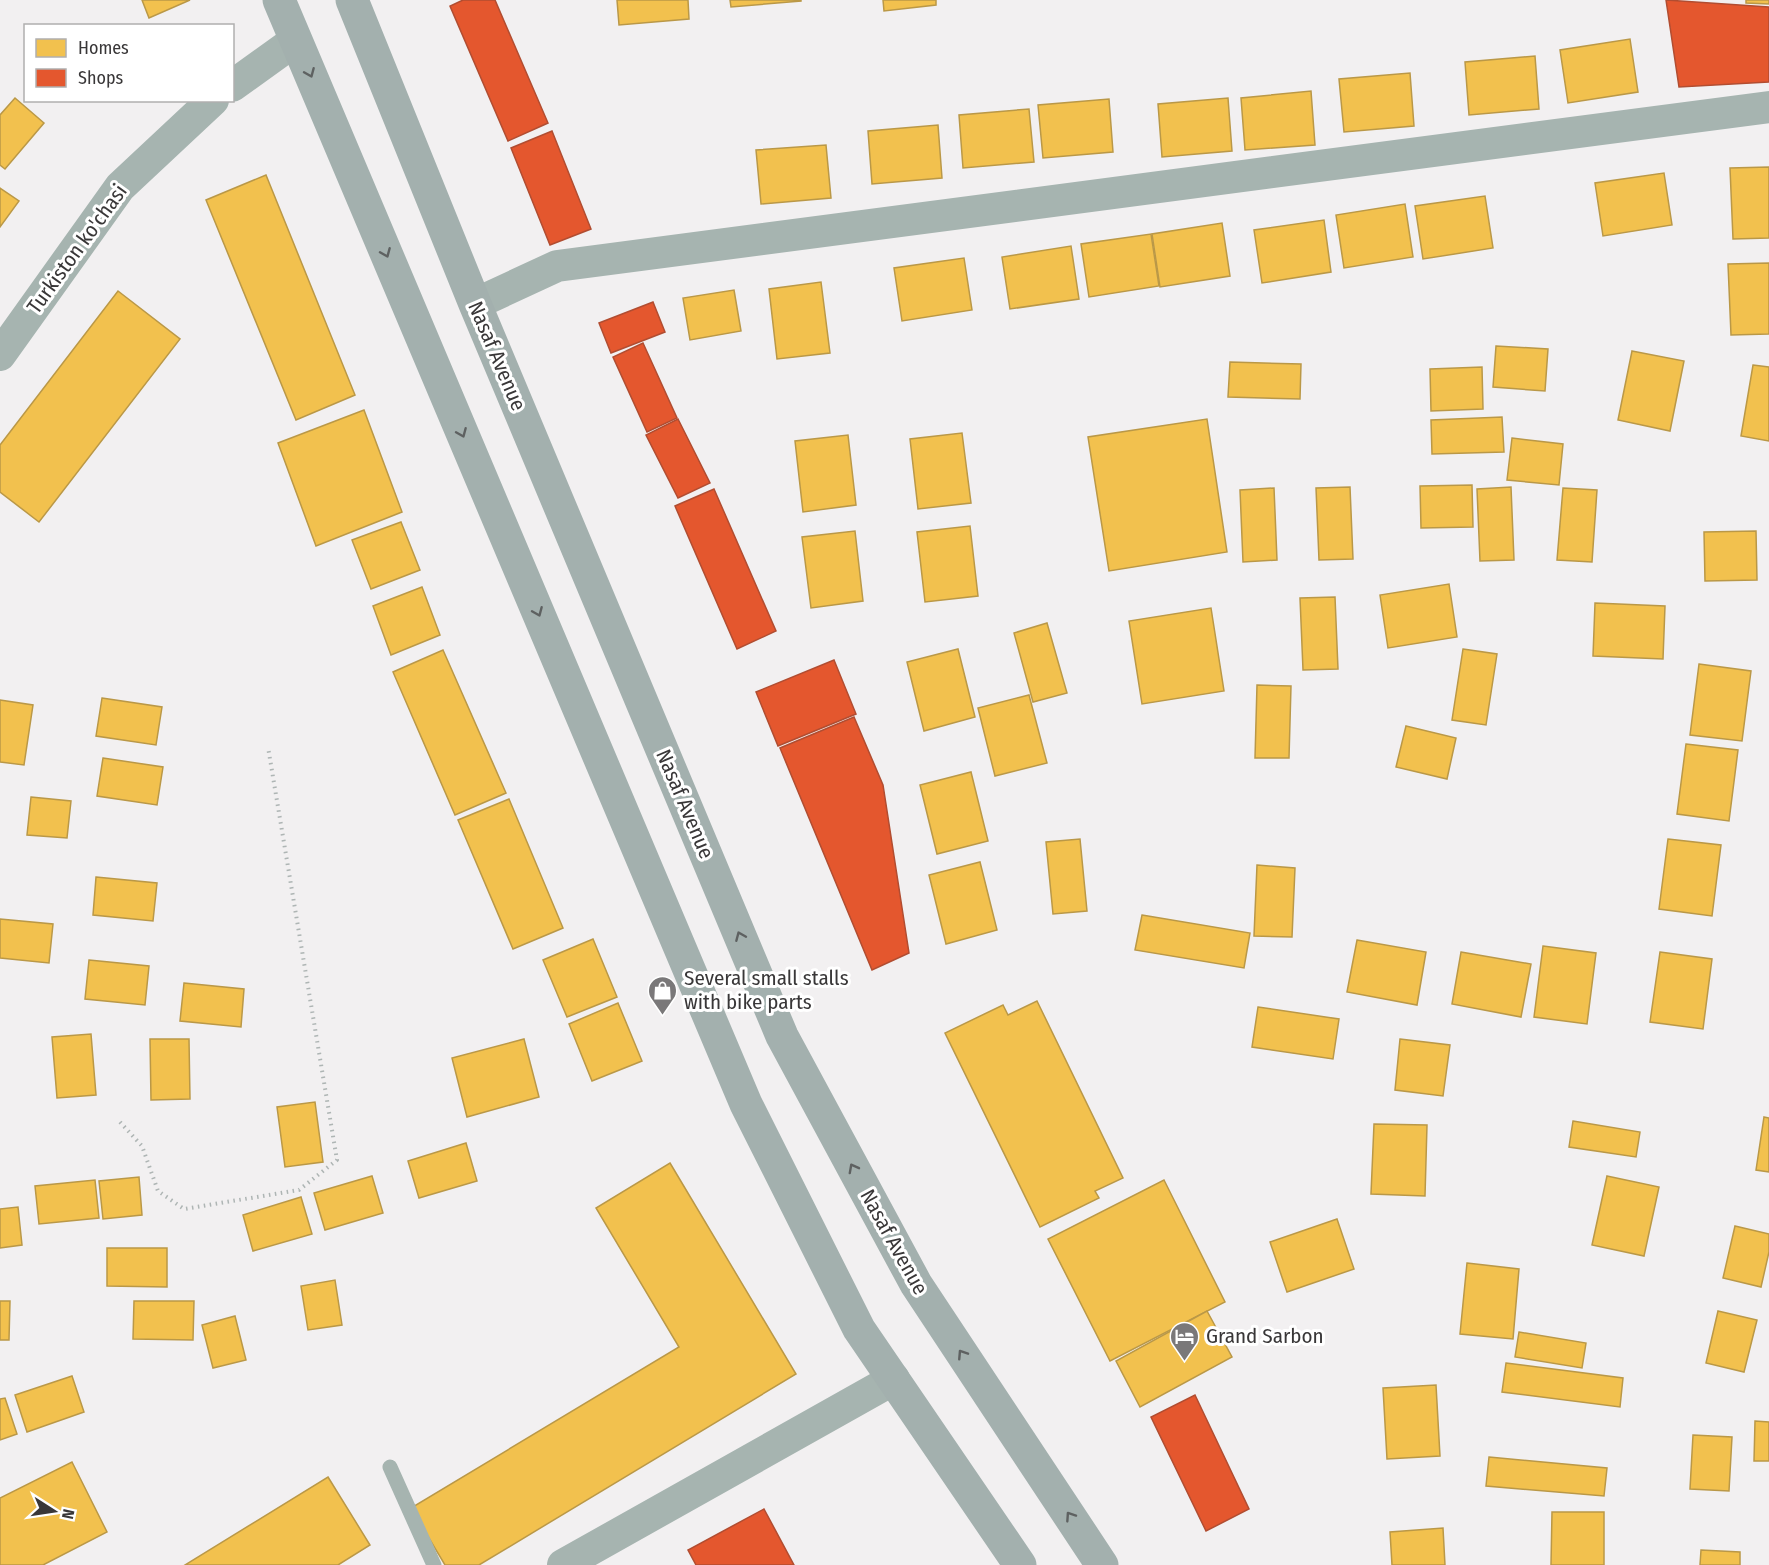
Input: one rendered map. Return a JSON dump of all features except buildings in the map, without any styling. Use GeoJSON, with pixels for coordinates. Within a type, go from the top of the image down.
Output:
{"type":"FeatureCollection","features":[{"type":"Feature","properties":{"kind":"main road"},"geometry":{"type":"LineString","coordinates":[[279,0],[746,1104],[859,1329],[1020,1565]]}},
{"type":"Feature","properties":{"kind":"main road","name":"Nasaf Avenue"},"geometry":{"type":"LineString","coordinates":[[354,0],[475,304],[782,1036],[916,1284],[1102,1565]]}},
{"type":"Feature","properties":{"kind":"street"},"geometry":{"type":"LineString","coordinates":[[234,85],[296,40]]}},
{"type":"Feature","properties":{"kind":"street","name":"Turkiston ko'chasi"},"geometry":{"type":"LineString","coordinates":[[0,355],[120,187],[211,102]]}},
{"type":"Feature","properties":{"kind":"street"},"geometry":{"type":"LineString","coordinates":[[475,304],[557,266],[1769,107]]}},
{"type":"Feature","properties":{"kind":"street"},"geometry":{"type":"LineString","coordinates":[[563,1565],[894,1379]]}},
{"type":"Feature","properties":{"kind":"lane"},"geometry":{"type":"LineString","coordinates":[[390,1467],[434,1565]]}},
{"type":"Feature","properties":{"kind":"path"},"geometry":{"type":"LineString","coordinates":[[120,1122],[142,1146],[158,1191],[184,1209],[299,1190],[337,1160],[268,747]]}},
{"type":"Feature","properties":{"kind":"place","name":"Several small stalls with bike parts"},"geometry":{"type":"Point","coordinates":[663,1016]}},
{"type":"Feature","properties":{"kind":"place","name":"Grand Sarbon"},"geometry":{"type":"Point","coordinates":[1185,1362]}}]}
